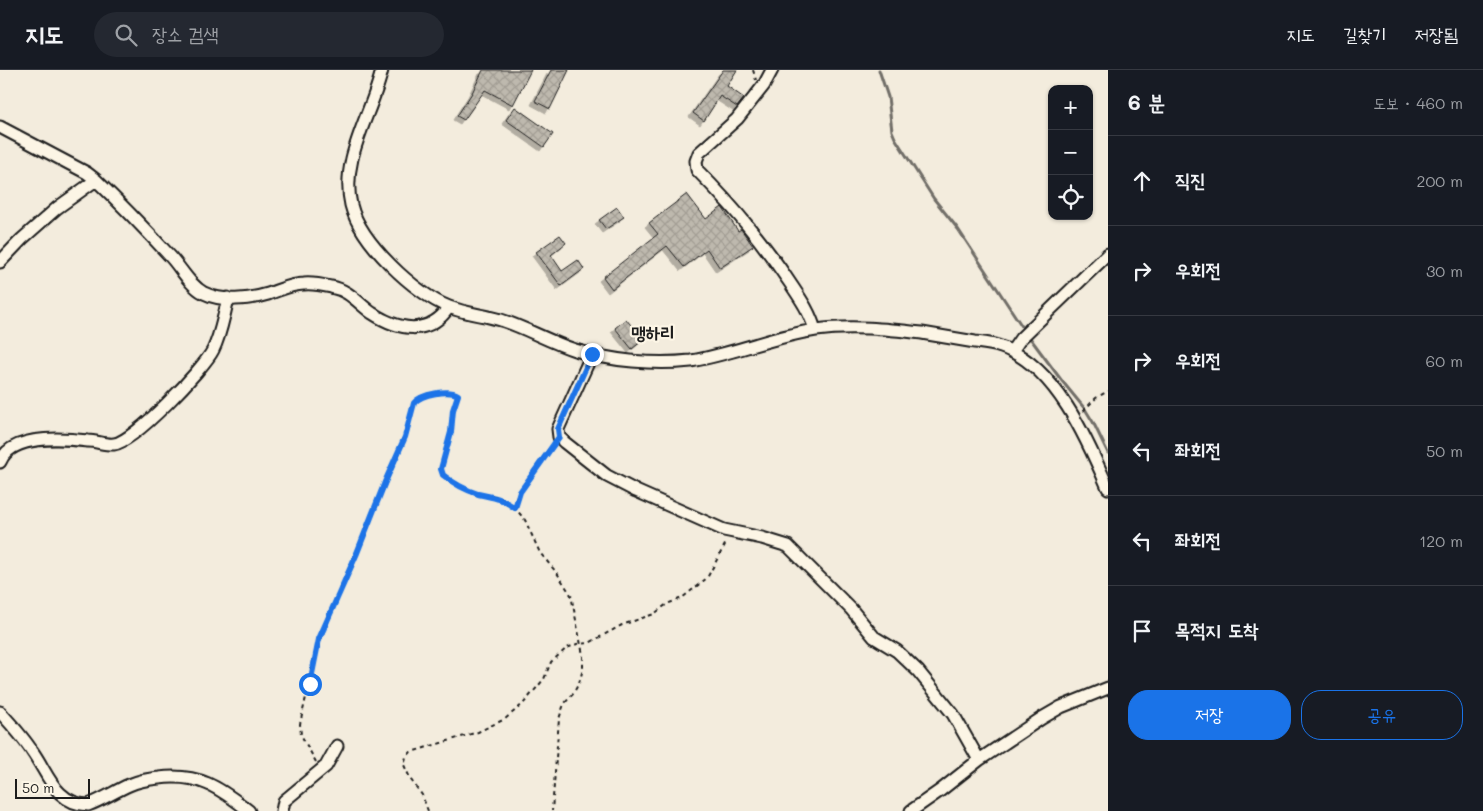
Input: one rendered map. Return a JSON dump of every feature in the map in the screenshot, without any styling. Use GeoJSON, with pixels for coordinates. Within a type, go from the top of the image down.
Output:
{"type":"FeatureCollection","features":[{"type":"Feature","properties":{"kind":"street"},"geometry":{"type":"LineString","coordinates":[[382,70],[354,151],[349,180],[351,207],[363,230],[387,262],[418,289],[449,307],[504,320],[554,342],[592,354],[622,359],[678,363],[701,360],[815,330],[850,327],[880,328],[1000,346],[1024,358],[1048,379],[1092,449],[1108,488]]}},
{"type":"Feature","properties":{"kind":"street"},"geometry":{"type":"LineString","coordinates":[[772,70],[764,86],[736,120],[699,154],[696,166],[697,170],[743,220],[781,270],[811,316],[815,330]]}},
{"type":"Feature","properties":{"kind":"street"},"geometry":{"type":"LineString","coordinates":[[0,127],[87,173],[96,180],[170,255],[198,290],[216,297],[250,298],[288,286],[304,284],[330,286],[350,294],[370,312],[386,321],[411,328],[419,328],[434,322],[449,307]]}},
{"type":"Feature","properties":{"kind":"street"},"geometry":{"type":"LineString","coordinates":[[0,262],[56,208],[96,180]]}},
{"type":"Feature","properties":{"kind":"street"},"geometry":{"type":"LineString","coordinates":[[1012,352],[1021,338],[1108,254]]}},
{"type":"Feature","properties":{"kind":"street"},"geometry":{"type":"LineString","coordinates":[[0,462],[7,451],[26,442],[62,439],[114,444],[127,438],[149,421],[205,363],[216,343],[228,298]]}},
{"type":"Feature","properties":{"kind":"street"},"geometry":{"type":"LineString","coordinates":[[592,354],[558,429],[559,437],[607,476],[688,515],[732,532],[788,546],[851,609],[874,637],[897,651],[918,671],[953,714],[980,760]]}},
{"type":"Feature","properties":{"kind":"street"},"geometry":{"type":"LineString","coordinates":[[911,811],[980,760],[1061,707],[1108,688]]}},
{"type":"Feature","properties":{"kind":"street"},"geometry":{"type":"LineString","coordinates":[[0,712],[33,751],[46,777],[56,790],[71,801],[81,805],[88,805],[131,784],[153,778],[180,777],[194,778],[211,784],[249,811]]}},
{"type":"Feature","properties":{"kind":"street"},"geometry":{"type":"LineString","coordinates":[[282,811],[284,801],[326,766],[337,746]]}},
{"type":"Feature","properties":{"kind":"path"},"geometry":{"type":"LineString","coordinates":[[1078,425],[1085,409],[1096,398],[1108,391]]}},
{"type":"Feature","properties":{"kind":"path"},"geometry":{"type":"LineString","coordinates":[[320,771],[301,735],[300,724],[319,639],[405,437],[414,403],[417,399],[424,396],[455,393],[458,395],[453,410],[451,432],[441,469],[443,475],[465,489],[478,494],[498,497],[515,508],[525,520],[540,552],[557,573],[571,595],[583,656],[583,669],[576,688],[564,704],[559,719],[552,811]]}},
{"type":"Feature","properties":{"kind":"path"},"geometry":{"type":"LineString","coordinates":[[515,508],[520,492],[559,437]]}},
{"type":"Feature","properties":{"kind":"path"},"geometry":{"type":"LineString","coordinates":[[428,811],[422,795],[406,772],[404,765],[406,757],[411,752],[467,736],[505,719],[534,692],[544,679],[551,662],[567,648],[589,643],[622,625],[648,616],[667,604],[682,598],[707,578],[732,532]]}},
{"type":"Feature","properties":{"kind":"building"},"geometry":{"type":"Polygon","coordinates":[[[483,70],[531,70],[513,105],[485,90],[464,120],[457,116],[472,93],[483,70]]]}},
{"type":"Feature","properties":{"kind":"building"},"geometry":{"type":"Polygon","coordinates":[[[551,70],[569,70],[550,109],[535,101],[551,70]]]}},
{"type":"Feature","properties":{"kind":"building"},"geometry":{"type":"Polygon","coordinates":[[[723,70],[737,70],[727,86],[744,98],[737,107],[720,96],[704,121],[693,113],[723,70]]]}},
{"type":"Feature","properties":{"kind":"building"},"geometry":{"type":"Polygon","coordinates":[[[515,107],[553,134],[544,147],[506,120],[515,107]]]}},
{"type":"Feature","properties":{"kind":"building"},"geometry":{"type":"Polygon","coordinates":[[[687,194],[706,219],[722,207],[738,231],[741,229],[753,246],[720,268],[707,249],[684,267],[667,246],[612,289],[603,277],[658,234],[649,223],[687,194]]]}},
{"type":"Feature","properties":{"kind":"building"},"geometry":{"type":"Polygon","coordinates":[[[617,207],[624,217],[606,229],[599,220],[617,207]]]}},
{"type":"Feature","properties":{"kind":"building"},"geometry":{"type":"Polygon","coordinates":[[[560,235],[566,243],[551,255],[562,271],[578,260],[584,269],[561,286],[536,252],[560,235]]]}},
{"type":"Feature","properties":{"kind":"building"},"geometry":{"type":"Polygon","coordinates":[[[626,319],[643,340],[632,349],[615,328],[626,319]]]}},
{"type":"Feature","properties":{"kind":"waterway"},"geometry":{"type":"LineString","coordinates":[[879,70],[888,97],[892,131],[895,138],[934,199],[958,229],[1023,328]]}},
{"type":"Feature","properties":{"kind":"waterway"},"geometry":{"type":"LineString","coordinates":[[1030,338],[1085,409],[1108,453]]}},
{"type":"Feature","properties":{"kind":"district","name":"맹하리"},"geometry":{"type":"Point","coordinates":[653,333]}},
{"type":"Feature","properties":{"kind":"route"},"geometry":{"type":"LineString","coordinates":[[310,684],[319,639],[405,437],[414,403],[417,399],[445,393],[455,393],[458,395],[453,410],[451,432],[441,469],[443,475],[465,489],[478,494],[498,497],[515,508],[520,492],[559,437],[558,429],[592,354]]}}]}
